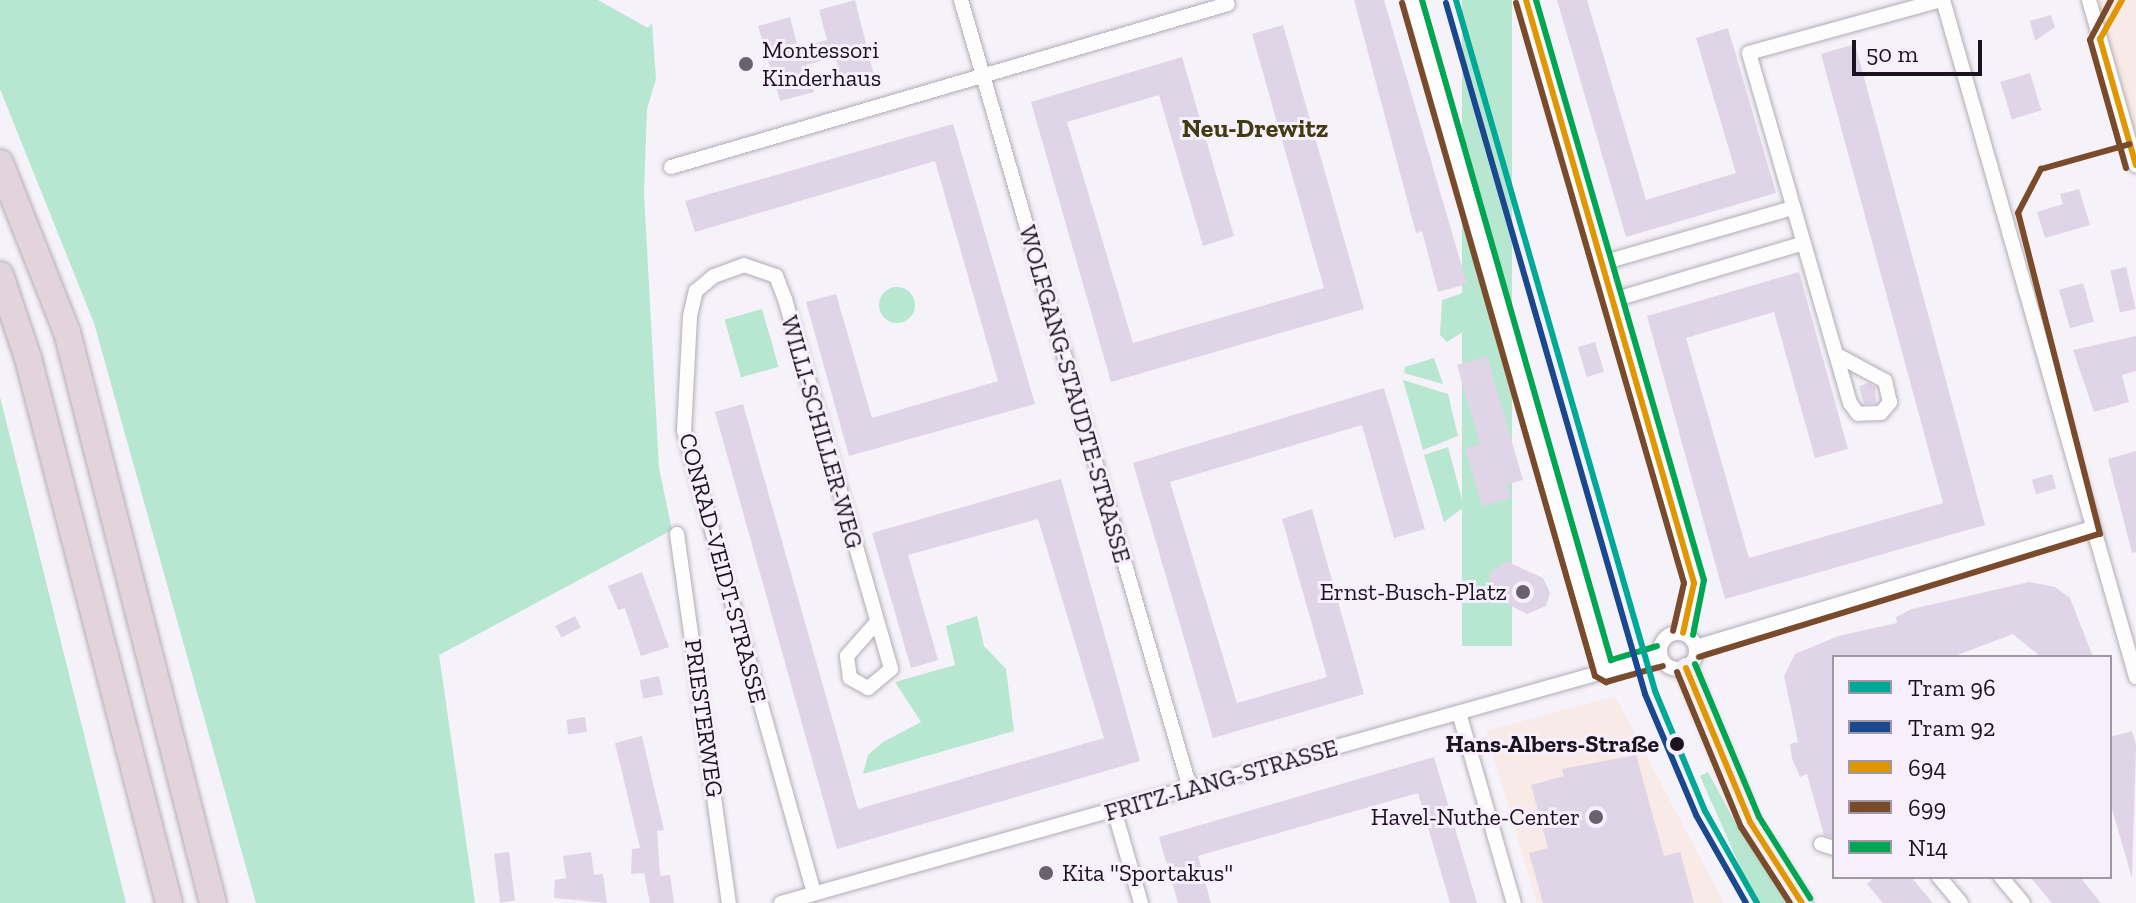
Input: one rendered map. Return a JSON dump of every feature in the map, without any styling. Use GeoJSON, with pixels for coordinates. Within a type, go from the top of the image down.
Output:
{"type":"FeatureCollection","features":[{"type":"Feature","properties":{"kind":"highway"},"geometry":{"type":"LineString","coordinates":[[0,163],[67,332],[213,903]]}},
{"type":"Feature","properties":{"kind":"highway"},"geometry":{"type":"LineString","coordinates":[[0,275],[28,358],[169,903]]}},
{"type":"Feature","properties":{"kind":"street","name":"WOLFGANG-STAUDTE-STRASSE"},"geometry":{"type":"LineString","coordinates":[[961,0],[1190,788]]}},
{"type":"Feature","properties":{"kind":"street"},"geometry":{"type":"LineString","coordinates":[[1412,0],[1604,672]]}},
{"type":"Feature","properties":{"kind":"street"},"geometry":{"type":"LineString","coordinates":[[1526,0],[1694,583],[1683,633]]}},
{"type":"Feature","properties":{"kind":"street"},"geometry":{"type":"LineString","coordinates":[[1837,355],[1885,381],[1890,402],[1881,413],[1858,414],[1837,355],[1749,53],[1942,0],[2002,190],[2092,528],[2136,677]]}},
{"type":"Feature","properties":{"kind":"street"},"geometry":{"type":"LineString","coordinates":[[2089,0],[2136,165]]}},
{"type":"Feature","properties":{"kind":"street"},"geometry":{"type":"LineString","coordinates":[[671,167],[1228,4]]}},
{"type":"Feature","properties":{"kind":"street"},"geometry":{"type":"LineString","coordinates":[[1602,263],[1793,208]]}},
{"type":"Feature","properties":{"kind":"street"},"geometry":{"type":"LineString","coordinates":[[1613,300],[1804,243]]}},
{"type":"Feature","properties":{"kind":"street","name":"WILLI-SCHILLER-WEG"},"geometry":{"type":"LineString","coordinates":[[744,265],[776,276],[785,299],[877,622]]}},
{"type":"Feature","properties":{"kind":"street","name":"CONRAD-VEIDT-STRASSE"},"geometry":{"type":"LineString","coordinates":[[744,265],[696,291],[684,431],[814,893]]}},
{"type":"Feature","properties":{"kind":"street"},"geometry":{"type":"LineString","coordinates":[[1802,903],[1750,822],[1686,668],[1696,647],[2092,528]]}},
{"type":"Feature","properties":{"kind":"street","name":"PRIESTERWEG"},"geometry":{"type":"LineString","coordinates":[[677,534],[729,903]]}},
{"type":"Feature","properties":{"kind":"street"},"geometry":{"type":"LineString","coordinates":[[1683,633],[1696,647]]}},
{"type":"Feature","properties":{"kind":"street"},"geometry":{"type":"LineString","coordinates":[[1683,633],[1667,636],[1660,656],[1673,669],[1686,668]]}},
{"type":"Feature","properties":{"kind":"street","name":"FRITZ-LANG-STRASSE"},"geometry":{"type":"LineString","coordinates":[[781,903],[1660,656]]}},
{"type":"Feature","properties":{"kind":"street"},"geometry":{"type":"LineString","coordinates":[[1459,713],[1514,903]]}},
{"type":"Feature","properties":{"kind":"street"},"geometry":{"type":"LineString","coordinates":[[1114,810],[1141,903]]}},
{"type":"Feature","properties":{"kind":"street"},"geometry":{"type":"LineString","coordinates":[[1941,879],[1961,903]]}},
{"type":"Feature","properties":{"kind":"street"},"geometry":{"type":"LineString","coordinates":[[2003,879],[2023,903]]}},
{"type":"Feature","properties":{"kind":"shaded area"},"geometry":{"type":"Polygon","coordinates":[[[2097,0],[2136,0],[2136,137],[2097,0]]]}},
{"type":"Feature","properties":{"kind":"shaded area"},"geometry":{"type":"Polygon","coordinates":[[[1615,696],[1724,903],[1537,903],[1486,731],[1615,696]]]}},
{"type":"Feature","properties":{"kind":"green space"},"geometry":{"type":"Polygon","coordinates":[[[0,0],[598,0],[648,28],[652,23],[656,79],[647,109],[644,194],[659,468],[672,530],[439,655],[475,903],[256,903],[94,323],[0,89],[0,0]]]}},
{"type":"Feature","properties":{"kind":"green space"},"geometry":{"type":"Polygon","coordinates":[[[1462,0],[1512,0],[1512,646],[1462,646],[1462,0]]]}},
{"type":"Feature","properties":{"kind":"green space"},"geometry":{"type":"Polygon","coordinates":[[[897,287],[910,292],[915,305],[910,318],[897,323],[884,318],[879,305],[884,292],[897,287]]]}},
{"type":"Feature","properties":{"kind":"green space"},"geometry":{"type":"Polygon","coordinates":[[[1474,289],[1478,322],[1447,342],[1440,335],[1442,300],[1474,289]]]}},
{"type":"Feature","properties":{"kind":"green space"},"geometry":{"type":"Polygon","coordinates":[[[762,309],[779,367],[741,377],[725,320],[762,309]]]}},
{"type":"Feature","properties":{"kind":"green space"},"geometry":{"type":"Polygon","coordinates":[[[1434,358],[1443,384],[1404,373],[1405,367],[1434,358]]]}},
{"type":"Feature","properties":{"kind":"green space"},"geometry":{"type":"Polygon","coordinates":[[[1403,380],[1448,394],[1458,436],[1423,450],[1403,380]]]}},
{"type":"Feature","properties":{"kind":"green space"},"geometry":{"type":"Polygon","coordinates":[[[0,397],[126,903],[0,903],[0,397]]]}},
{"type":"Feature","properties":{"kind":"green space"},"geometry":{"type":"Polygon","coordinates":[[[1448,447],[1464,507],[1444,522],[1424,455],[1448,447]]]}},
{"type":"Feature","properties":{"kind":"green space"},"geometry":{"type":"Polygon","coordinates":[[[977,616],[984,646],[1006,669],[1014,731],[863,774],[868,755],[883,742],[921,722],[895,682],[955,665],[946,626],[977,616]]]}},
{"type":"Feature","properties":{"kind":"green space"},"geometry":{"type":"Polygon","coordinates":[[[1708,772],[1736,824],[1788,903],[1760,903],[1745,878],[1700,776],[1708,772]]]}},
{"type":"Feature","properties":{"kind":"building"},"geometry":{"type":"Polygon","coordinates":[[[855,0],[874,76],[843,84],[835,57],[806,65],[814,92],[780,101],[758,26],[790,17],[798,48],[827,40],[819,10],[855,0]]]}},
{"type":"Feature","properties":{"kind":"building"},"geometry":{"type":"Polygon","coordinates":[[[1354,0],[1384,0],[1467,284],[1438,292],[1422,231],[1416,233],[1354,0]]]}},
{"type":"Feature","properties":{"kind":"building"},"geometry":{"type":"Polygon","coordinates":[[[1557,0],[1587,0],[1646,200],[1736,173],[1696,38],[1728,28],[1776,193],[1626,237],[1557,0]]]}},
{"type":"Feature","properties":{"kind":"building"},"geometry":{"type":"Polygon","coordinates":[[[2051,15],[2055,27],[2035,41],[2030,21],[2051,15]]]}},
{"type":"Feature","properties":{"kind":"building"},"geometry":{"type":"Polygon","coordinates":[[[1283,25],[1364,309],[1111,382],[1031,102],[1182,57],[1234,236],[1203,246],[1159,95],[1067,122],[1133,343],[1324,288],[1252,34],[1283,25]]]}},
{"type":"Feature","properties":{"kind":"building"},"geometry":{"type":"Polygon","coordinates":[[[1855,44],[1985,525],[1725,599],[1647,316],[1799,272],[1848,449],[1815,458],[1774,312],[1686,338],[1749,558],[1943,503],[1821,54],[1855,44]]]}},
{"type":"Feature","properties":{"kind":"building"},"geometry":{"type":"Polygon","coordinates":[[[2030,73],[2041,110],[2012,119],[2000,82],[2030,73]]]}},
{"type":"Feature","properties":{"kind":"building"},"geometry":{"type":"Polygon","coordinates":[[[953,124],[1035,404],[849,456],[806,302],[836,294],[872,418],[998,381],[935,161],[695,232],[685,201],[953,124]]]}},
{"type":"Feature","properties":{"kind":"building"},"geometry":{"type":"Polygon","coordinates":[[[2079,189],[2090,225],[2045,238],[2037,212],[2063,204],[2060,194],[2079,189]]]}},
{"type":"Feature","properties":{"kind":"building"},"geometry":{"type":"Polygon","coordinates":[[[2126,267],[2136,309],[2120,312],[2110,271],[2126,267]]]}},
{"type":"Feature","properties":{"kind":"building"},"geometry":{"type":"Polygon","coordinates":[[[2083,283],[2094,321],[2070,328],[2059,290],[2083,283]]]}},
{"type":"Feature","properties":{"kind":"building"},"geometry":{"type":"Polygon","coordinates":[[[2136,336],[2136,371],[2122,375],[2129,402],[2094,412],[2073,350],[2136,336]]]}},
{"type":"Feature","properties":{"kind":"building"},"geometry":{"type":"Polygon","coordinates":[[[1595,342],[1604,372],[1587,377],[1578,347],[1595,342]]]}},
{"type":"Feature","properties":{"kind":"building"},"geometry":{"type":"Polygon","coordinates":[[[1487,356],[1523,480],[1507,484],[1511,498],[1482,506],[1465,448],[1480,444],[1457,365],[1487,356]]]}},
{"type":"Feature","properties":{"kind":"building"},"geometry":{"type":"Polygon","coordinates":[[[1868,383],[1875,387],[1876,403],[1864,404],[1859,386],[1868,383]]]}},
{"type":"Feature","properties":{"kind":"building"},"geometry":{"type":"Polygon","coordinates":[[[1384,388],[1425,529],[1394,538],[1362,425],[1170,482],[1237,703],[1327,677],[1282,519],[1312,509],[1364,694],[1213,738],[1133,463],[1384,388]]]}},
{"type":"Feature","properties":{"kind":"building"},"geometry":{"type":"Polygon","coordinates":[[[743,404],[858,809],[1104,738],[1038,519],[908,555],[938,660],[911,668],[872,533],[1061,479],[1140,761],[837,849],[715,412],[743,404]]]}},
{"type":"Feature","properties":{"kind":"building"},"geometry":{"type":"Polygon","coordinates":[[[2136,451],[2136,552],[2132,553],[2108,459],[2136,451]]]}},
{"type":"Feature","properties":{"kind":"building"},"geometry":{"type":"Polygon","coordinates":[[[2052,474],[2056,488],[2036,494],[2032,480],[2052,474]]]}},
{"type":"Feature","properties":{"kind":"building"},"geometry":{"type":"Polygon","coordinates":[[[1506,561],[1543,578],[1550,593],[1546,606],[1527,614],[1494,597],[1489,574],[1506,561]]]}},
{"type":"Feature","properties":{"kind":"building"},"geometry":{"type":"Polygon","coordinates":[[[642,572],[669,647],[641,656],[625,608],[618,610],[608,586],[642,572]]]}},
{"type":"Feature","properties":{"kind":"building"},"geometry":{"type":"Polygon","coordinates":[[[2029,582],[2055,587],[2070,598],[2092,655],[2039,655],[2013,634],[1957,655],[1832,655],[1832,837],[1824,835],[1807,774],[1800,777],[1792,758],[1790,744],[1798,742],[1784,676],[1795,654],[1838,636],[1897,623],[1896,617],[1912,609],[2029,582]]]}},
{"type":"Feature","properties":{"kind":"building"},"geometry":{"type":"Polygon","coordinates":[[[575,616],[581,628],[561,638],[555,626],[575,616]]]}},
{"type":"Feature","properties":{"kind":"building"},"geometry":{"type":"Polygon","coordinates":[[[659,676],[663,695],[643,699],[639,680],[659,676]]]}},
{"type":"Feature","properties":{"kind":"building"},"geometry":{"type":"Polygon","coordinates":[[[585,717],[587,732],[568,734],[566,720],[585,717]]]}},
{"type":"Feature","properties":{"kind":"building"},"geometry":{"type":"Polygon","coordinates":[[[2132,731],[2136,745],[2132,878],[2112,809],[2112,736],[2132,731]]]}},
{"type":"Feature","properties":{"kind":"building"},"geometry":{"type":"Polygon","coordinates":[[[642,736],[664,830],[657,831],[660,876],[670,875],[674,903],[650,903],[644,873],[631,874],[632,849],[640,848],[615,743],[642,736]]]}},
{"type":"Feature","properties":{"kind":"building","name":"Havel-Nuthe-Center"},"geometry":{"type":"Polygon","coordinates":[[[1636,755],[1664,856],[1680,852],[1694,903],[1543,903],[1529,853],[1548,848],[1531,785],[1564,776],[1562,769],[1636,755]]]}},
{"type":"Feature","properties":{"kind":"building"},"geometry":{"type":"Polygon","coordinates":[[[1434,757],[1477,903],[1450,903],[1418,793],[1198,856],[1211,903],[1178,903],[1159,837],[1434,757]]]}},
{"type":"Feature","properties":{"kind":"building"},"geometry":{"type":"Polygon","coordinates":[[[509,852],[515,901],[500,902],[494,854],[509,852]]]}},
{"type":"Feature","properties":{"kind":"building"},"geometry":{"type":"Polygon","coordinates":[[[591,852],[594,875],[603,874],[607,903],[554,898],[555,880],[566,878],[563,856],[591,852]]]}},
{"type":"Feature","properties":{"kind":"building"},"geometry":{"type":"Polygon","coordinates":[[[1873,879],[1913,879],[1933,903],[1883,903],[1867,884],[1873,879]]]}},
{"type":"Feature","properties":{"kind":"building"},"geometry":{"type":"Polygon","coordinates":[[[2032,879],[2082,879],[2101,903],[2052,903],[2032,879]]]}},
{"type":"Feature","properties":{"kind":"tram line","name":"96"},"geometry":{"type":"LineString","coordinates":[[1456,0],[1655,691],[1705,811],[1757,903]]}},
{"type":"Feature","properties":{"kind":"tram line","name":"92"},"geometry":{"type":"LineString","coordinates":[[1446,3],[1645,694],[1696,815],[1746,903]]}},
{"type":"Feature","properties":{"kind":"transit line","name":"N14"},"geometry":{"type":"LineString","coordinates":[[1422,0],[1611,660],[1657,646]]}},
{"type":"Feature","properties":{"kind":"transit line","name":"694"},"geometry":{"type":"LineString","coordinates":[[1526,0],[1694,583],[1683,633]]}},
{"type":"Feature","properties":{"kind":"transit line","name":"N14"},"geometry":{"type":"LineString","coordinates":[[1536,0],[1704,580],[1693,635]]}},
{"type":"Feature","properties":{"kind":"transit line","name":"699"},"geometry":{"type":"LineString","coordinates":[[2111,0],[2090,40],[2126,168]]}},
{"type":"Feature","properties":{"kind":"transit line","name":"694"},"geometry":{"type":"LineString","coordinates":[[2122,0],[2100,39],[2136,165]]}},
{"type":"Feature","properties":{"kind":"transit line","name":"699"},"geometry":{"type":"LineString","coordinates":[[1402,3],[1595,676],[1606,682],[1663,666]]}},
{"type":"Feature","properties":{"kind":"transit line","name":"699"},"geometry":{"type":"LineString","coordinates":[[1516,3],[1684,583],[1673,631]]}},
{"type":"Feature","properties":{"kind":"transit line","name":"699"},"geometry":{"type":"LineString","coordinates":[[1699,657],[2100,534],[2018,213],[2041,169],[2130,144]]}},
{"type":"Feature","properties":{"kind":"transit line","name":"N14"},"geometry":{"type":"LineString","coordinates":[[1695,664],[1759,817],[1810,898]]}},
{"type":"Feature","properties":{"kind":"transit line","name":"694"},"geometry":{"type":"LineString","coordinates":[[1686,668],[1750,822],[1802,903]]}},
{"type":"Feature","properties":{"kind":"transit line","name":"699"},"geometry":{"type":"LineString","coordinates":[[1677,672],[1741,827],[1790,903]]}},
{"type":"Feature","properties":{"kind":"place","name":"Montessori Kinderhaus"},"geometry":{"type":"Point","coordinates":[746,64]}},
{"type":"Feature","properties":{"kind":"place","name":"Ernst-Busch-Platz"},"geometry":{"type":"Point","coordinates":[1523,592]}},
{"type":"Feature","properties":{"kind":"place","name":"Hans-Albers-Straße"},"geometry":{"type":"Point","coordinates":[1677,744]}},
{"type":"Feature","properties":{"kind":"place","name":"Havel-Nuthe-Center"},"geometry":{"type":"Point","coordinates":[1596,817]}},
{"type":"Feature","properties":{"kind":"place","name":"Kita \"Sportakus\""},"geometry":{"type":"Point","coordinates":[1046,873]}},
{"type":"Feature","properties":{"kind":"district","name":"Neu-Drewitz"},"geometry":{"type":"Point","coordinates":[1255,129]}}]}
